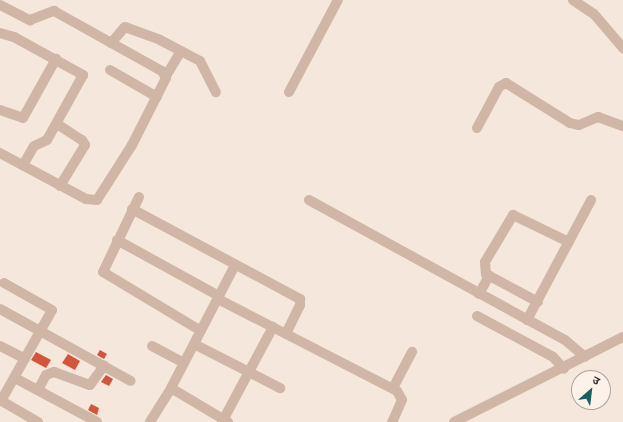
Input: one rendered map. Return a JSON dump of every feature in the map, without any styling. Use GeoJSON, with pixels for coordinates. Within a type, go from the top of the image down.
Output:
{"type":"FeatureCollection","features":[{"type":"Feature","properties":{"kind":"street"},"geometry":{"type":"LineString","coordinates":[[289,92],[338,0]]}},
{"type":"Feature","properties":{"kind":"street"},"geometry":{"type":"LineString","coordinates":[[573,0],[594,14],[623,48]]}},
{"type":"Feature","properties":{"kind":"street"},"geometry":{"type":"LineString","coordinates":[[0,5],[33,20],[54,11],[166,76]]}},
{"type":"Feature","properties":{"kind":"street"},"geometry":{"type":"LineString","coordinates":[[111,43],[120,30],[128,27],[181,51],[202,64],[216,92]]}},
{"type":"Feature","properties":{"kind":"street"},"geometry":{"type":"LineString","coordinates":[[0,33],[56,59],[83,75],[57,124],[45,142],[34,146],[23,165]]}},
{"type":"Feature","properties":{"kind":"street"},"geometry":{"type":"LineString","coordinates":[[0,153],[91,201],[100,198],[181,51]]}},
{"type":"Feature","properties":{"kind":"street"},"geometry":{"type":"LineString","coordinates":[[0,110],[23,118],[56,59]]}},
{"type":"Feature","properties":{"kind":"street"},"geometry":{"type":"LineString","coordinates":[[110,70],[157,97]]}},
{"type":"Feature","properties":{"kind":"street"},"geometry":{"type":"LineString","coordinates":[[477,128],[499,87],[506,83],[570,123],[579,125],[598,117],[623,126]]}},
{"type":"Feature","properties":{"kind":"street"},"geometry":{"type":"LineString","coordinates":[[57,124],[82,140],[84,145],[60,186]]}},
{"type":"Feature","properties":{"kind":"street"},"geometry":{"type":"LineString","coordinates":[[139,197],[104,266],[104,275],[201,330]]}},
{"type":"Feature","properties":{"kind":"street"},"geometry":{"type":"LineString","coordinates":[[309,200],[576,347],[585,357]]}},
{"type":"Feature","properties":{"kind":"street"},"geometry":{"type":"LineString","coordinates":[[528,320],[591,200]]}},
{"type":"Feature","properties":{"kind":"street"},"geometry":{"type":"LineString","coordinates":[[132,209],[301,300],[286,334]]}},
{"type":"Feature","properties":{"kind":"street"},"geometry":{"type":"LineString","coordinates":[[538,302],[489,276],[484,271],[485,262],[513,215],[569,242]]}},
{"type":"Feature","properties":{"kind":"street"},"geometry":{"type":"LineString","coordinates":[[117,240],[286,334],[393,388],[402,400],[392,422]]}},
{"type":"Feature","properties":{"kind":"street"},"geometry":{"type":"LineString","coordinates":[[150,422],[171,388],[235,265]]}},
{"type":"Feature","properties":{"kind":"street"},"geometry":{"type":"LineString","coordinates":[[479,294],[489,276]]}},
{"type":"Feature","properties":{"kind":"street"},"geometry":{"type":"LineString","coordinates":[[4,284],[51,309],[41,331],[1,401],[38,422]]}},
{"type":"Feature","properties":{"kind":"street"},"geometry":{"type":"LineString","coordinates":[[0,309],[131,381]]}},
{"type":"Feature","properties":{"kind":"street"},"geometry":{"type":"LineString","coordinates":[[477,316],[556,359],[564,369]]}},
{"type":"Feature","properties":{"kind":"street"},"geometry":{"type":"LineString","coordinates":[[171,388],[225,421],[273,327]]}},
{"type":"Feature","properties":{"kind":"street"},"geometry":{"type":"LineString","coordinates":[[454,422],[564,369],[623,337]]}},
{"type":"Feature","properties":{"kind":"street"},"geometry":{"type":"LineString","coordinates":[[194,344],[280,388]]}},
{"type":"Feature","properties":{"kind":"street"},"geometry":{"type":"LineString","coordinates":[[0,346],[25,359]]}},
{"type":"Feature","properties":{"kind":"street"},"geometry":{"type":"LineString","coordinates":[[152,346],[184,363]]}},
{"type":"Feature","properties":{"kind":"street"},"geometry":{"type":"LineString","coordinates":[[393,388],[412,352]]}},
{"type":"Feature","properties":{"kind":"street"},"geometry":{"type":"LineString","coordinates":[[38,390],[46,375],[54,372],[90,385],[104,366]]}},
{"type":"Feature","properties":{"kind":"street"},"geometry":{"type":"LineString","coordinates":[[15,378],[97,422]]}},
{"type":"Feature","properties":{"kind":"building"},"geometry":{"type":"Polygon","coordinates":[[[100,350],[107,354],[104,359],[97,355],[100,350]]]}},
{"type":"Feature","properties":{"kind":"building"},"geometry":{"type":"Polygon","coordinates":[[[36,352],[51,360],[46,368],[31,360],[36,352]]]}},
{"type":"Feature","properties":{"kind":"building"},"geometry":{"type":"Polygon","coordinates":[[[68,354],[80,361],[75,370],[62,363],[68,354]]]}},
{"type":"Feature","properties":{"kind":"building"},"geometry":{"type":"Polygon","coordinates":[[[106,375],[113,379],[109,386],[101,382],[106,375]]]}},
{"type":"Feature","properties":{"kind":"building"},"geometry":{"type":"Polygon","coordinates":[[[91,404],[99,408],[97,415],[88,410],[91,404]]]}}]}
